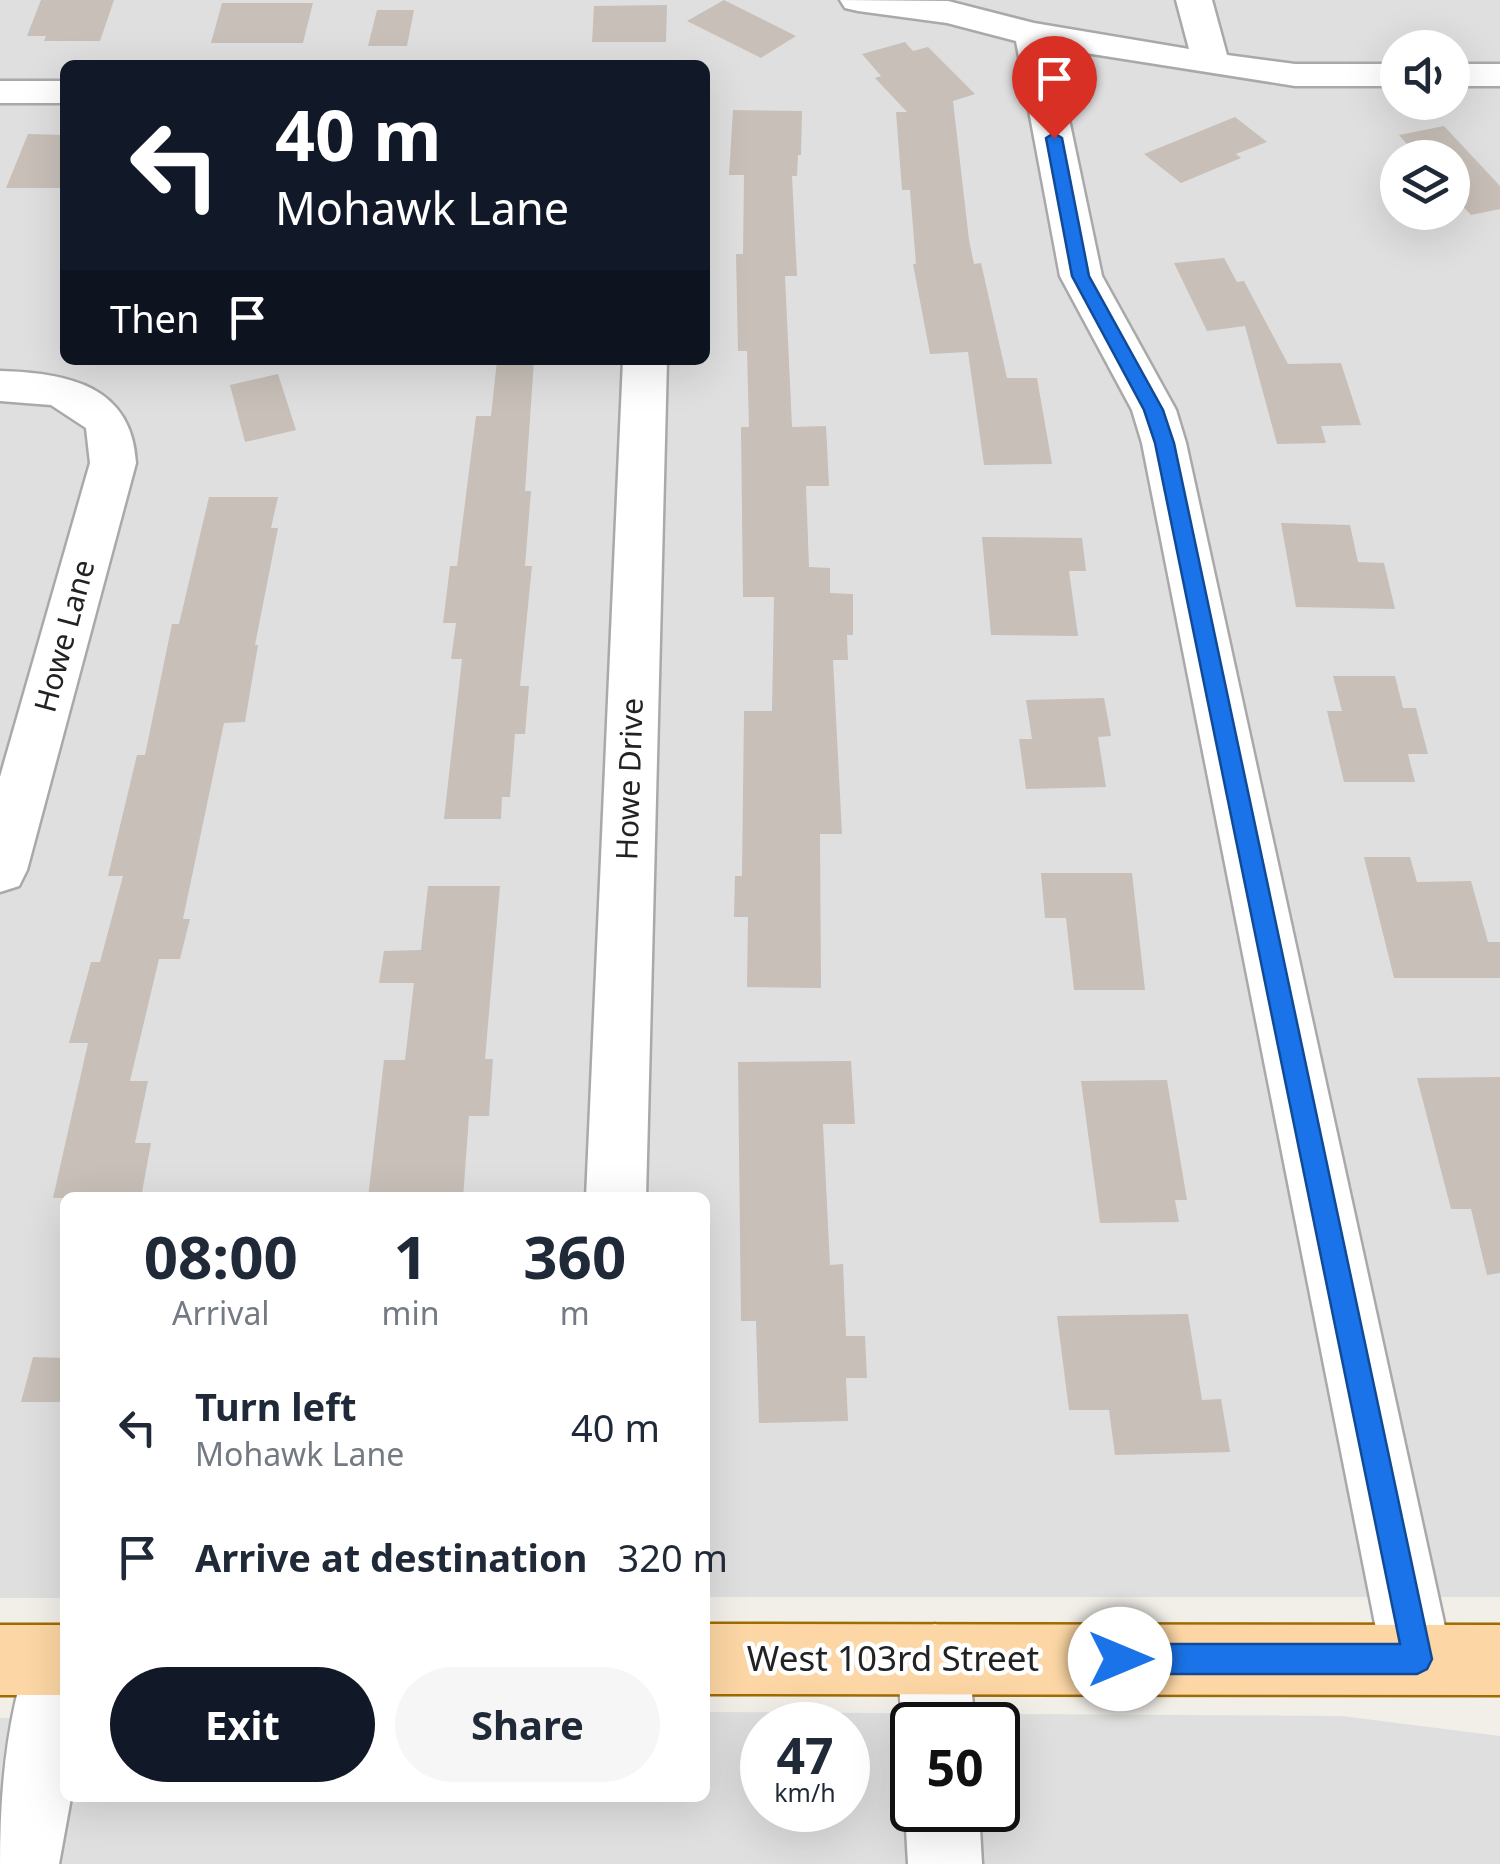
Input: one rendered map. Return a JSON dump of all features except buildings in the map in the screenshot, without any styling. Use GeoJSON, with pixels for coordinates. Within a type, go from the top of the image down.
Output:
{"type":"FeatureCollection","features":[{"type":"Feature","properties":{"kind":"main road","name":"West 103rd Street"},"geometry":{"type":"LineString","coordinates":[[710,1660],[936,1692],[1417,1659],[1500,1660]]}},
{"type":"Feature","properties":{"kind":"street"},"geometry":{"type":"LineString","coordinates":[[858,0],[948,12],[1034,34],[1295,76],[1380,75]]}},
{"type":"Feature","properties":{"kind":"street"},"geometry":{"type":"LineString","coordinates":[[1194,0],[1212,64]]}},
{"type":"Feature","properties":{"kind":"street"},"geometry":{"type":"LineString","coordinates":[[1034,34],[1081,276],[1146,395],[1164,443],[1417,1659]]}},
{"type":"Feature","properties":{"kind":"street"},"geometry":{"type":"LineString","coordinates":[[1470,75],[1500,75]]}},
{"type":"Feature","properties":{"kind":"street"},"geometry":{"type":"LineString","coordinates":[[0,92],[60,92]]}},
{"type":"Feature","properties":{"kind":"street","name":"Howe Drive"},"geometry":{"type":"LineString","coordinates":[[616,1192],[645,365]]}},
{"type":"Feature","properties":{"kind":"street","name":"Howe Lane"},"geometry":{"type":"LineString","coordinates":[[0,386],[67,394],[91,407],[111,432],[113,463],[0,870]]}},
{"type":"Feature","properties":{"kind":"street"},"geometry":{"type":"LineString","coordinates":[[22,1864],[42,1660]]}},
{"type":"Feature","properties":{"kind":"street"},"geometry":{"type":"LineString","coordinates":[[943,1832],[945,1864]]}},
{"type":"Feature","properties":{"kind":"shaded area"},"geometry":{"type":"Polygon","coordinates":[[[0,0],[1500,0],[1500,1597],[710,1597],[710,1192],[60,1192],[60,1598],[0,1598],[0,0]]]}},
{"type":"Feature","properties":{"kind":"shaded area"},"geometry":{"type":"Polygon","coordinates":[[[710,1712],[740,1712],[740,1832],[870,1832],[870,1713],[890,1713],[890,1832],[1020,1832],[1020,1714],[1342,1716],[1500,1736],[1500,1864],[0,1864],[0,1718],[60,1717],[60,1802],[710,1802],[710,1712]]]}},
{"type":"Feature","properties":{"kind":"route"},"geometry":{"type":"LineString","coordinates":[[1054,138],[1081,276],[1110,336],[1154,410],[1164,443],[1417,1659],[1120,1659]]}}]}
